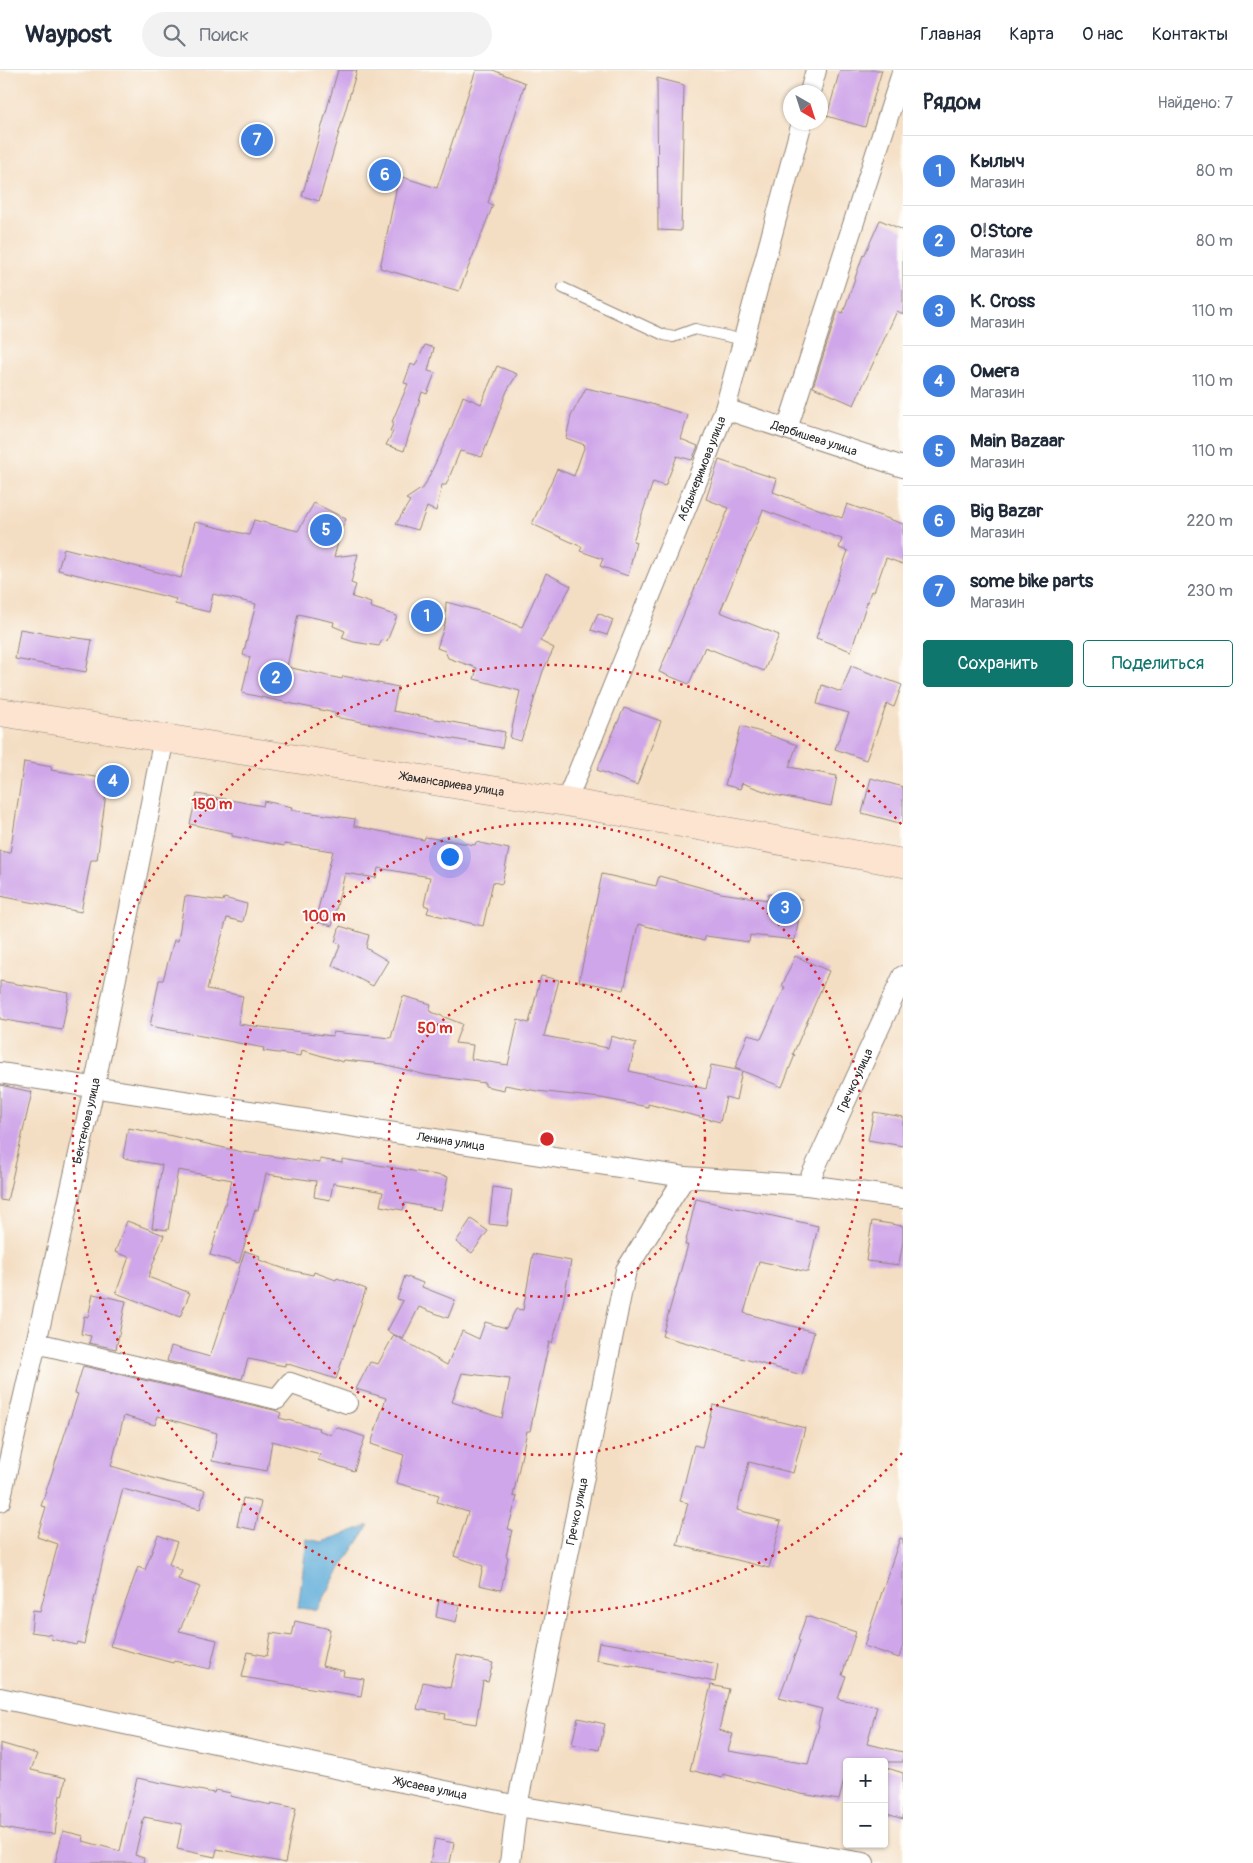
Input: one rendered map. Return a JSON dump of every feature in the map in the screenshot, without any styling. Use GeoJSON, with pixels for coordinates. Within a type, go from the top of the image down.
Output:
{"type":"FeatureCollection","features":[{"type":"Feature","properties":{"kind":"main road","name":"Жамансариева улица"},"geometry":{"type":"LineString","coordinates":[[0,712],[566,802],[903,863]]}},
{"type":"Feature","properties":{"kind":"street"},"geometry":{"type":"LineString","coordinates":[[812,85],[816,70]]}},
{"type":"Feature","properties":{"kind":"street"},"geometry":{"type":"LineString","coordinates":[[787,429],[903,70]]}},
{"type":"Feature","properties":{"kind":"street","name":"Абдыкеримова улица"},"geometry":{"type":"LineString","coordinates":[[566,802],[725,409],[800,130]]}},
{"type":"Feature","properties":{"kind":"street","name":"Дербишева улица"},"geometry":{"type":"LineString","coordinates":[[725,409],[903,467]]}},
{"type":"Feature","properties":{"kind":"street","name":"Бектенова улица"},"geometry":{"type":"LineString","coordinates":[[0,1502],[94,1088],[164,738]]}},
{"type":"Feature","properties":{"kind":"street","name":"Гречко улица"},"geometry":{"type":"LineString","coordinates":[[807,1186],[903,976]]}},
{"type":"Feature","properties":{"kind":"street","name":"Ленина улица"},"geometry":{"type":"LineString","coordinates":[[0,1073],[684,1177],[807,1186],[903,1198]]}},
{"type":"Feature","properties":{"kind":"street","name":"Гречко улица"},"geometry":{"type":"LineString","coordinates":[[510,1863],[517,1806],[626,1270],[684,1177]]}},
{"type":"Feature","properties":{"kind":"street"},"geometry":{"type":"LineString","coordinates":[[36,1343],[277,1399],[290,1383],[347,1403]]}},
{"type":"Feature","properties":{"kind":"street","name":"Жусаева улица"},"geometry":{"type":"LineString","coordinates":[[0,1698],[517,1806],[864,1863]]}},
{"type":"Feature","properties":{"kind":"lane"},"geometry":{"type":"LineString","coordinates":[[563,288],[664,335],[673,337],[695,329],[744,340]]}},
{"type":"Feature","properties":{"kind":"water"},"geometry":{"type":"Polygon","coordinates":[[[369,1525],[317,1610],[298,1608],[307,1539],[322,1542],[369,1525]]]}},
{"type":"Feature","properties":{"kind":"building"},"geometry":{"type":"Polygon","coordinates":[[[338,70],[357,70],[319,201],[302,196],[338,70]]]}},
{"type":"Feature","properties":{"kind":"building"},"geometry":{"type":"Polygon","coordinates":[[[476,70],[493,70],[525,83],[488,203],[493,205],[459,291],[380,268],[399,176],[437,188],[476,70]]]}},
{"type":"Feature","properties":{"kind":"building"},"geometry":{"type":"Polygon","coordinates":[[[840,70],[882,70],[865,127],[828,116],[840,70]]]}},
{"type":"Feature","properties":{"kind":"building"},"geometry":{"type":"Polygon","coordinates":[[[657,78],[684,85],[681,231],[658,230],[657,78]]]}},
{"type":"Feature","properties":{"kind":"building"},"geometry":{"type":"Polygon","coordinates":[[[880,220],[903,230],[903,314],[897,311],[854,405],[813,387],[837,313],[838,311],[843,313],[863,255],[880,220]]]}},
{"type":"Feature","properties":{"kind":"building"},"geometry":{"type":"Polygon","coordinates":[[[425,345],[434,348],[428,371],[435,373],[427,394],[422,392],[404,451],[386,445],[393,432],[390,431],[394,422],[392,422],[408,384],[404,383],[411,364],[415,366],[425,345]]]}},
{"type":"Feature","properties":{"kind":"building"},"geometry":{"type":"Polygon","coordinates":[[[497,366],[517,374],[507,391],[482,457],[460,451],[446,485],[442,485],[436,511],[427,507],[418,530],[396,524],[410,501],[406,499],[424,487],[450,432],[463,396],[481,404],[497,366]]]}},
{"type":"Feature","properties":{"kind":"building"},"geometry":{"type":"Polygon","coordinates":[[[586,388],[641,401],[688,415],[681,439],[698,446],[692,460],[677,456],[665,486],[653,482],[633,541],[636,542],[628,576],[600,566],[603,559],[580,551],[582,547],[532,524],[557,469],[574,476],[585,445],[566,438],[571,416],[586,388]]]}},
{"type":"Feature","properties":{"kind":"building"},"geometry":{"type":"Polygon","coordinates":[[[719,460],[777,479],[773,492],[842,518],[847,504],[903,524],[903,564],[886,558],[874,592],[871,591],[851,651],[816,638],[848,551],[839,548],[842,539],[763,510],[720,612],[779,635],[764,671],[705,647],[689,684],[659,672],[729,508],[706,499],[719,460]]]}},
{"type":"Feature","properties":{"kind":"building"},"geometry":{"type":"Polygon","coordinates":[[[314,503],[346,519],[334,557],[358,554],[351,583],[356,585],[352,597],[371,603],[370,607],[397,616],[387,641],[382,640],[379,646],[342,638],[345,631],[333,626],[334,622],[298,614],[287,667],[342,679],[343,676],[398,687],[393,711],[505,732],[502,748],[335,717],[335,713],[242,693],[250,657],[243,655],[256,604],[213,594],[209,612],[175,604],[176,599],[58,570],[64,548],[181,578],[195,522],[249,535],[254,520],[298,531],[314,503]]]}},
{"type":"Feature","properties":{"kind":"building"},"geometry":{"type":"Polygon","coordinates":[[[546,573],[571,586],[540,641],[554,648],[543,671],[521,741],[510,738],[520,691],[474,679],[477,668],[448,658],[445,651],[437,648],[445,624],[446,602],[483,612],[522,627],[546,573]]]}},
{"type":"Feature","properties":{"kind":"building"},"geometry":{"type":"Polygon","coordinates":[[[598,613],[613,620],[607,635],[591,630],[598,613]]]}},
{"type":"Feature","properties":{"kind":"building"},"geometry":{"type":"Polygon","coordinates":[[[20,629],[92,640],[86,672],[15,659],[20,629]]]}},
{"type":"Feature","properties":{"kind":"building"},"geometry":{"type":"Polygon","coordinates":[[[851,666],[902,685],[894,707],[887,704],[866,760],[835,749],[849,713],[817,704],[822,685],[841,692],[851,666]]]}},
{"type":"Feature","properties":{"kind":"building"},"geometry":{"type":"Polygon","coordinates":[[[624,708],[661,721],[637,785],[597,770],[624,708]]]}},
{"type":"Feature","properties":{"kind":"building"},"geometry":{"type":"Polygon","coordinates":[[[741,726],[797,745],[789,767],[837,776],[831,806],[775,795],[742,783],[740,789],[725,785],[741,726]]]}},
{"type":"Feature","properties":{"kind":"building"},"geometry":{"type":"Polygon","coordinates":[[[24,762],[52,767],[51,770],[108,779],[97,860],[91,860],[81,912],[0,896],[0,851],[10,853],[24,762]]]}},
{"type":"Feature","properties":{"kind":"building"},"geometry":{"type":"Polygon","coordinates":[[[871,778],[903,787],[903,824],[862,813],[871,778]]]}},
{"type":"Feature","properties":{"kind":"building"},"geometry":{"type":"Polygon","coordinates":[[[197,794],[263,806],[264,801],[292,807],[291,810],[355,819],[354,826],[424,840],[425,837],[475,845],[476,842],[509,849],[502,884],[493,882],[483,926],[427,913],[429,907],[424,905],[430,877],[378,868],[376,878],[345,873],[332,926],[315,921],[333,851],[284,844],[284,846],[232,836],[232,833],[190,824],[197,794]]]}},
{"type":"Feature","properties":{"kind":"building"},"geometry":{"type":"Polygon","coordinates":[[[602,874],[656,886],[659,876],[721,893],[768,900],[768,894],[802,899],[795,940],[750,935],[749,942],[706,936],[704,941],[638,924],[624,990],[579,981],[602,874]]]}},
{"type":"Feature","properties":{"kind":"building"},"geometry":{"type":"Polygon","coordinates":[[[185,896],[223,901],[224,898],[247,904],[243,922],[227,918],[207,989],[243,996],[238,1024],[332,1036],[333,1032],[391,1038],[403,996],[431,1004],[429,1011],[462,1024],[455,1043],[473,1045],[471,1059],[508,1065],[518,1020],[529,1023],[541,976],[559,980],[544,1036],[608,1048],[611,1036],[636,1043],[629,1071],[706,1089],[711,1065],[742,1071],[736,1100],[726,1097],[720,1122],[648,1104],[648,1107],[601,1098],[537,1091],[505,1085],[504,1090],[485,1086],[485,1083],[426,1075],[383,1064],[344,1060],[343,1062],[302,1050],[301,1056],[263,1051],[264,1048],[150,1026],[159,980],[163,980],[174,940],[178,941],[185,896]]]}},
{"type":"Feature","properties":{"kind":"building"},"geometry":{"type":"Polygon","coordinates":[[[340,926],[369,935],[366,948],[388,961],[373,986],[332,965],[341,944],[335,942],[340,926]]]}},
{"type":"Feature","properties":{"kind":"building"},"geometry":{"type":"Polygon","coordinates":[[[795,956],[829,971],[793,1054],[795,1055],[782,1087],[735,1068],[748,1034],[761,1039],[785,987],[782,986],[795,956]]]}},
{"type":"Feature","properties":{"kind":"building"},"geometry":{"type":"Polygon","coordinates":[[[0,981],[69,993],[62,1030],[0,1019],[0,981]]]}},
{"type":"Feature","properties":{"kind":"building"},"geometry":{"type":"Polygon","coordinates":[[[0,1085],[32,1092],[7,1201],[0,1200],[0,1085]]]}},
{"type":"Feature","properties":{"kind":"building"},"geometry":{"type":"Polygon","coordinates":[[[874,1112],[903,1117],[903,1146],[868,1140],[874,1112]]]}},
{"type":"Feature","properties":{"kind":"building"},"geometry":{"type":"Polygon","coordinates":[[[128,1128],[242,1152],[320,1163],[320,1159],[342,1163],[342,1159],[448,1177],[441,1210],[405,1203],[403,1210],[380,1206],[383,1192],[333,1183],[330,1200],[314,1197],[316,1181],[266,1174],[258,1210],[255,1210],[239,1263],[210,1255],[232,1180],[178,1170],[168,1230],[152,1228],[162,1165],[123,1158],[128,1128]]]}},
{"type":"Feature","properties":{"kind":"building"},"geometry":{"type":"Polygon","coordinates":[[[493,1187],[512,1190],[507,1226],[489,1224],[493,1187]]]}},
{"type":"Feature","properties":{"kind":"building"},"geometry":{"type":"Polygon","coordinates":[[[696,1199],[818,1226],[808,1272],[759,1261],[744,1313],[814,1332],[802,1375],[662,1336],[688,1245],[685,1245],[696,1199]]]}},
{"type":"Feature","properties":{"kind":"building"},"geometry":{"type":"Polygon","coordinates":[[[471,1219],[488,1231],[472,1253],[456,1242],[471,1219]]]}},
{"type":"Feature","properties":{"kind":"building"},"geometry":{"type":"Polygon","coordinates":[[[127,1221],[164,1235],[148,1277],[190,1293],[180,1317],[116,1293],[129,1257],[115,1252],[127,1221]]]}},
{"type":"Feature","properties":{"kind":"building"},"geometry":{"type":"Polygon","coordinates":[[[872,1221],[903,1226],[903,1241],[899,1265],[866,1261],[872,1221]]]}},
{"type":"Feature","properties":{"kind":"building"},"geometry":{"type":"Polygon","coordinates":[[[245,1251],[260,1256],[259,1260],[285,1269],[313,1275],[314,1272],[366,1289],[336,1379],[285,1363],[285,1366],[248,1359],[242,1379],[167,1361],[171,1346],[210,1357],[245,1251]]]}},
{"type":"Feature","properties":{"kind":"building"},"geometry":{"type":"Polygon","coordinates":[[[533,1254],[571,1261],[561,1313],[552,1343],[549,1342],[530,1431],[527,1431],[513,1496],[517,1497],[508,1529],[512,1530],[501,1590],[479,1585],[483,1566],[454,1556],[468,1512],[437,1502],[439,1495],[397,1483],[404,1455],[371,1444],[386,1398],[356,1389],[370,1362],[378,1364],[394,1335],[447,1365],[462,1331],[479,1339],[485,1322],[506,1328],[516,1309],[523,1310],[533,1254]],[[462,1373],[452,1402],[502,1418],[510,1379],[462,1373]]]}},
{"type":"Feature","properties":{"kind":"building"},"geometry":{"type":"Polygon","coordinates":[[[405,1276],[423,1283],[422,1287],[455,1300],[448,1318],[419,1307],[403,1339],[387,1331],[403,1301],[397,1299],[405,1276]]]}},
{"type":"Feature","properties":{"kind":"building"},"geometry":{"type":"Polygon","coordinates":[[[93,1294],[126,1301],[116,1349],[89,1343],[91,1336],[81,1334],[84,1316],[88,1317],[93,1294]]]}},
{"type":"Feature","properties":{"kind":"building"},"geometry":{"type":"Polygon","coordinates":[[[83,1366],[274,1410],[281,1413],[279,1418],[319,1428],[318,1430],[331,1435],[336,1427],[365,1437],[354,1471],[318,1460],[320,1454],[272,1441],[267,1471],[212,1461],[217,1433],[158,1416],[155,1425],[124,1416],[111,1466],[167,1482],[205,1490],[200,1509],[123,1489],[103,1560],[84,1644],[77,1642],[76,1645],[51,1639],[52,1635],[31,1632],[33,1610],[40,1611],[58,1544],[37,1537],[46,1507],[41,1506],[78,1394],[75,1393],[83,1366]]]}},
{"type":"Feature","properties":{"kind":"building"},"geometry":{"type":"Polygon","coordinates":[[[713,1405],[805,1428],[793,1473],[749,1462],[737,1510],[781,1521],[769,1568],[677,1545],[688,1503],[680,1501],[694,1445],[702,1447],[713,1405]]]}},
{"type":"Feature","properties":{"kind":"building"},"geometry":{"type":"Polygon","coordinates":[[[243,1498],[261,1502],[255,1530],[237,1526],[243,1498]]]}},
{"type":"Feature","properties":{"kind":"building"},"geometry":{"type":"Polygon","coordinates":[[[158,1535],[177,1542],[169,1564],[182,1571],[178,1579],[200,1587],[179,1631],[217,1640],[210,1669],[174,1661],[173,1663],[110,1646],[138,1567],[145,1570],[158,1535]]]}},
{"type":"Feature","properties":{"kind":"building"},"geometry":{"type":"Polygon","coordinates":[[[900,1538],[903,1539],[903,1646],[899,1658],[864,1646],[900,1538]]]}},
{"type":"Feature","properties":{"kind":"building"},"geometry":{"type":"Polygon","coordinates":[[[439,1600],[460,1605],[456,1622],[436,1617],[439,1600]]]}},
{"type":"Feature","properties":{"kind":"building"},"geometry":{"type":"Polygon","coordinates":[[[806,1616],[856,1632],[842,1675],[846,1676],[838,1699],[877,1706],[867,1744],[903,1752],[903,1762],[888,1762],[888,1758],[843,1758],[843,1784],[839,1800],[801,1794],[723,1774],[722,1778],[690,1770],[711,1685],[729,1689],[719,1730],[733,1734],[728,1751],[808,1764],[822,1709],[779,1698],[800,1641],[798,1640],[806,1616]]]}},
{"type":"Feature","properties":{"kind":"building"},"geometry":{"type":"Polygon","coordinates":[[[295,1621],[330,1629],[322,1666],[344,1671],[343,1676],[364,1679],[361,1696],[242,1677],[248,1652],[267,1656],[271,1633],[292,1636],[295,1621]]]}},
{"type":"Feature","properties":{"kind":"building"},"geometry":{"type":"Polygon","coordinates":[[[599,1642],[718,1664],[715,1682],[596,1660],[599,1642]]]}},
{"type":"Feature","properties":{"kind":"building"},"geometry":{"type":"Polygon","coordinates":[[[457,1655],[493,1663],[488,1682],[483,1681],[476,1724],[445,1719],[446,1714],[417,1709],[423,1682],[450,1688],[457,1655]]]}},
{"type":"Feature","properties":{"kind":"building"},"geometry":{"type":"Polygon","coordinates":[[[578,1718],[605,1724],[599,1750],[572,1744],[578,1718]]]}},
{"type":"Feature","properties":{"kind":"building"},"geometry":{"type":"Polygon","coordinates":[[[0,1743],[37,1754],[31,1770],[66,1778],[62,1796],[60,1795],[55,1834],[18,1831],[0,1827],[0,1743]]]}},
{"type":"Feature","properties":{"kind":"building"},"geometry":{"type":"Polygon","coordinates":[[[888,1768],[903,1773],[903,1819],[888,1814],[888,1768]]]}},
{"type":"Feature","properties":{"kind":"building"},"geometry":{"type":"Polygon","coordinates":[[[137,1778],[214,1793],[215,1790],[231,1793],[230,1796],[271,1805],[271,1803],[296,1808],[285,1863],[217,1849],[215,1857],[177,1849],[182,1824],[144,1817],[135,1855],[144,1858],[143,1863],[55,1863],[63,1831],[84,1836],[83,1841],[120,1851],[137,1778]]]}},
{"type":"Feature","properties":{"kind":"building"},"geometry":{"type":"Polygon","coordinates":[[[435,1839],[454,1843],[450,1863],[430,1863],[435,1839]]]}},
{"type":"Feature","properties":{"kind":"place","name":"some bike parts"},"geometry":{"type":"Point","coordinates":[257,140]}},
{"type":"Feature","properties":{"kind":"place","name":"Big Bazar"},"geometry":{"type":"Point","coordinates":[385,175]}},
{"type":"Feature","properties":{"kind":"place","name":"Main Bazaar"},"geometry":{"type":"Point","coordinates":[326,530]}},
{"type":"Feature","properties":{"kind":"place","name":"Кылыч"},"geometry":{"type":"Point","coordinates":[427,616]}},
{"type":"Feature","properties":{"kind":"place","name":"O!Store"},"geometry":{"type":"Point","coordinates":[276,678]}},
{"type":"Feature","properties":{"kind":"place","name":"Омега"},"geometry":{"type":"Point","coordinates":[113,781]}},
{"type":"Feature","properties":{"kind":"place","name":"K. Cross"},"geometry":{"type":"Point","coordinates":[785,908]}}]}
